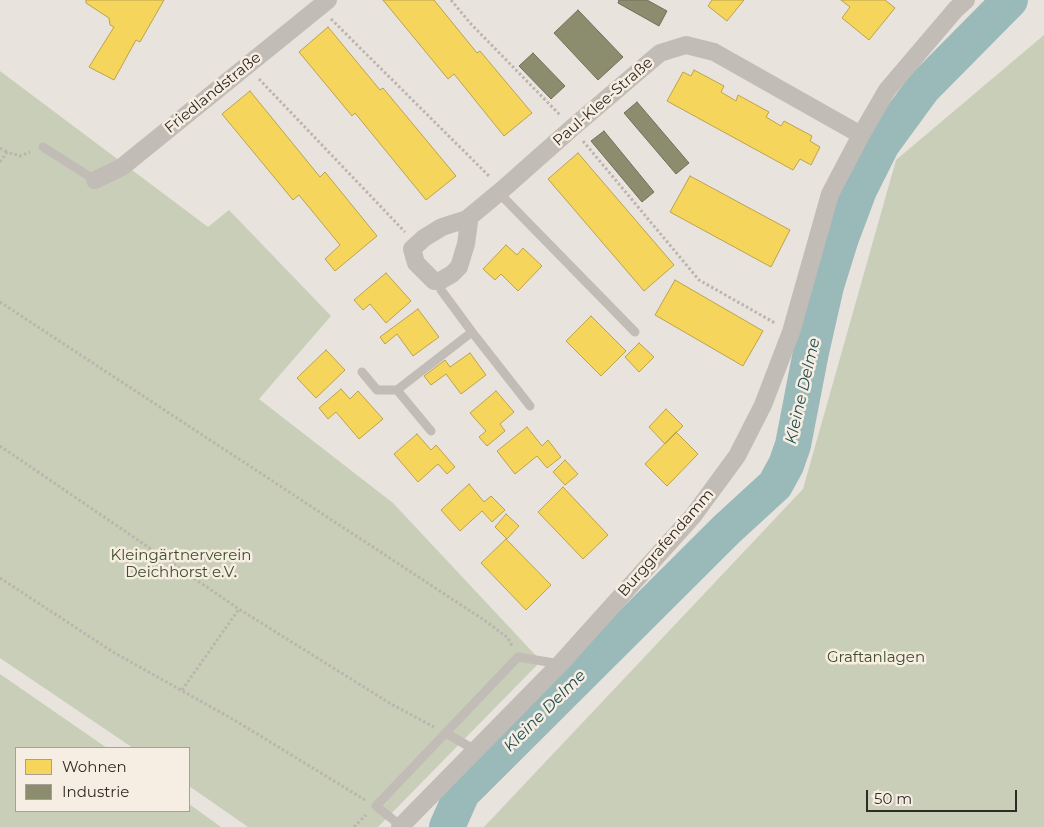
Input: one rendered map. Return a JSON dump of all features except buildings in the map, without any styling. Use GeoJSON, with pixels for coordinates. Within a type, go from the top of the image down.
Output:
{"type":"FeatureCollection","features":[{"type":"Feature","properties":{"kind":"street","name":"Burggrafendamm"},"geometry":{"type":"LineString","coordinates":[[400,826],[560,664],[693,516],[737,456],[763,405],[791,332],[830,194],[887,90],[966,0]]}},
{"type":"Feature","properties":{"kind":"street","name":"Friedlandstraße"},"geometry":{"type":"LineString","coordinates":[[95,180],[122,167],[323,4]]}},
{"type":"Feature","properties":{"kind":"street","name":"Paul-Klee-Straße"},"geometry":{"type":"LineString","coordinates":[[416,246],[424,238],[442,227],[466,219],[660,53],[686,45],[714,52],[861,135]]}},
{"type":"Feature","properties":{"kind":"street"},"geometry":{"type":"LineString","coordinates":[[416,246],[412,249],[416,263],[434,281],[440,281],[459,267],[466,244],[469,222],[466,219]]}},
{"type":"Feature","properties":{"kind":"lane"},"geometry":{"type":"LineString","coordinates":[[43,148],[95,180]]}},
{"type":"Feature","properties":{"kind":"lane"},"geometry":{"type":"LineString","coordinates":[[501,191],[635,332]]}},
{"type":"Feature","properties":{"kind":"lane"},"geometry":{"type":"LineString","coordinates":[[440,281],[441,290],[530,406]]}},
{"type":"Feature","properties":{"kind":"lane"},"geometry":{"type":"LineString","coordinates":[[362,372],[377,390],[397,390],[472,332]]}},
{"type":"Feature","properties":{"kind":"lane"},"geometry":{"type":"LineString","coordinates":[[397,390],[431,431]]}},
{"type":"Feature","properties":{"kind":"lane"},"geometry":{"type":"LineString","coordinates":[[400,826],[376,806],[518,657],[560,664]]}},
{"type":"Feature","properties":{"kind":"lane"},"geometry":{"type":"LineString","coordinates":[[446,733],[475,750]]}},
{"type":"Feature","properties":{"kind":"path"},"geometry":{"type":"LineString","coordinates":[[451,0],[471,24],[572,128],[699,280],[791,332]]}},
{"type":"Feature","properties":{"kind":"path"},"geometry":{"type":"LineString","coordinates":[[323,4],[501,191]]}},
{"type":"Feature","properties":{"kind":"path"},"geometry":{"type":"LineString","coordinates":[[247,66],[401,227],[416,246]]}},
{"type":"Feature","properties":{"kind":"path"},"geometry":{"type":"LineString","coordinates":[[0,148],[20,156],[43,148]]}},
{"type":"Feature","properties":{"kind":"path"},"geometry":{"type":"LineString","coordinates":[[0,162],[6,152]]}},
{"type":"Feature","properties":{"kind":"path"},"geometry":{"type":"LineString","coordinates":[[0,302],[484,620],[508,638],[518,657]]}},
{"type":"Feature","properties":{"kind":"path"},"geometry":{"type":"LineString","coordinates":[[0,446],[239,609],[391,704],[446,733]]}},
{"type":"Feature","properties":{"kind":"path"},"geometry":{"type":"LineString","coordinates":[[0,578],[112,652],[236,721],[376,806]]}},
{"type":"Feature","properties":{"kind":"path"},"geometry":{"type":"LineString","coordinates":[[182,690],[239,609]]}},
{"type":"Feature","properties":{"kind":"green space","name":"Graftanlagen"},"geometry":{"type":"Polygon","coordinates":[[[1044,35],[1044,827],[484,827],[803,489],[896,160],[1044,35]]]}},
{"type":"Feature","properties":{"kind":"green space","name":"Kleingärtnerverein Deichhorst e.V."},"geometry":{"type":"Polygon","coordinates":[[[0,71],[208,227],[229,210],[331,316],[259,399],[393,503],[541,661],[378,827],[248,827],[190,787],[190,747],[132,747],[0,658],[0,71]]]}},
{"type":"Feature","properties":{"kind":"green space"},"geometry":{"type":"Polygon","coordinates":[[[0,674],[106,747],[15,747],[15,812],[190,812],[190,805],[221,827],[0,827],[0,674]]]}},
{"type":"Feature","properties":{"kind":"waterway","name":"Kleine Delme"},"geometry":{"type":"LineString","coordinates":[[447,827],[462,793],[727,529],[775,485],[786,465],[793,445],[826,286],[859,190],[882,144],[923,88],[1010,0]]}}]}
